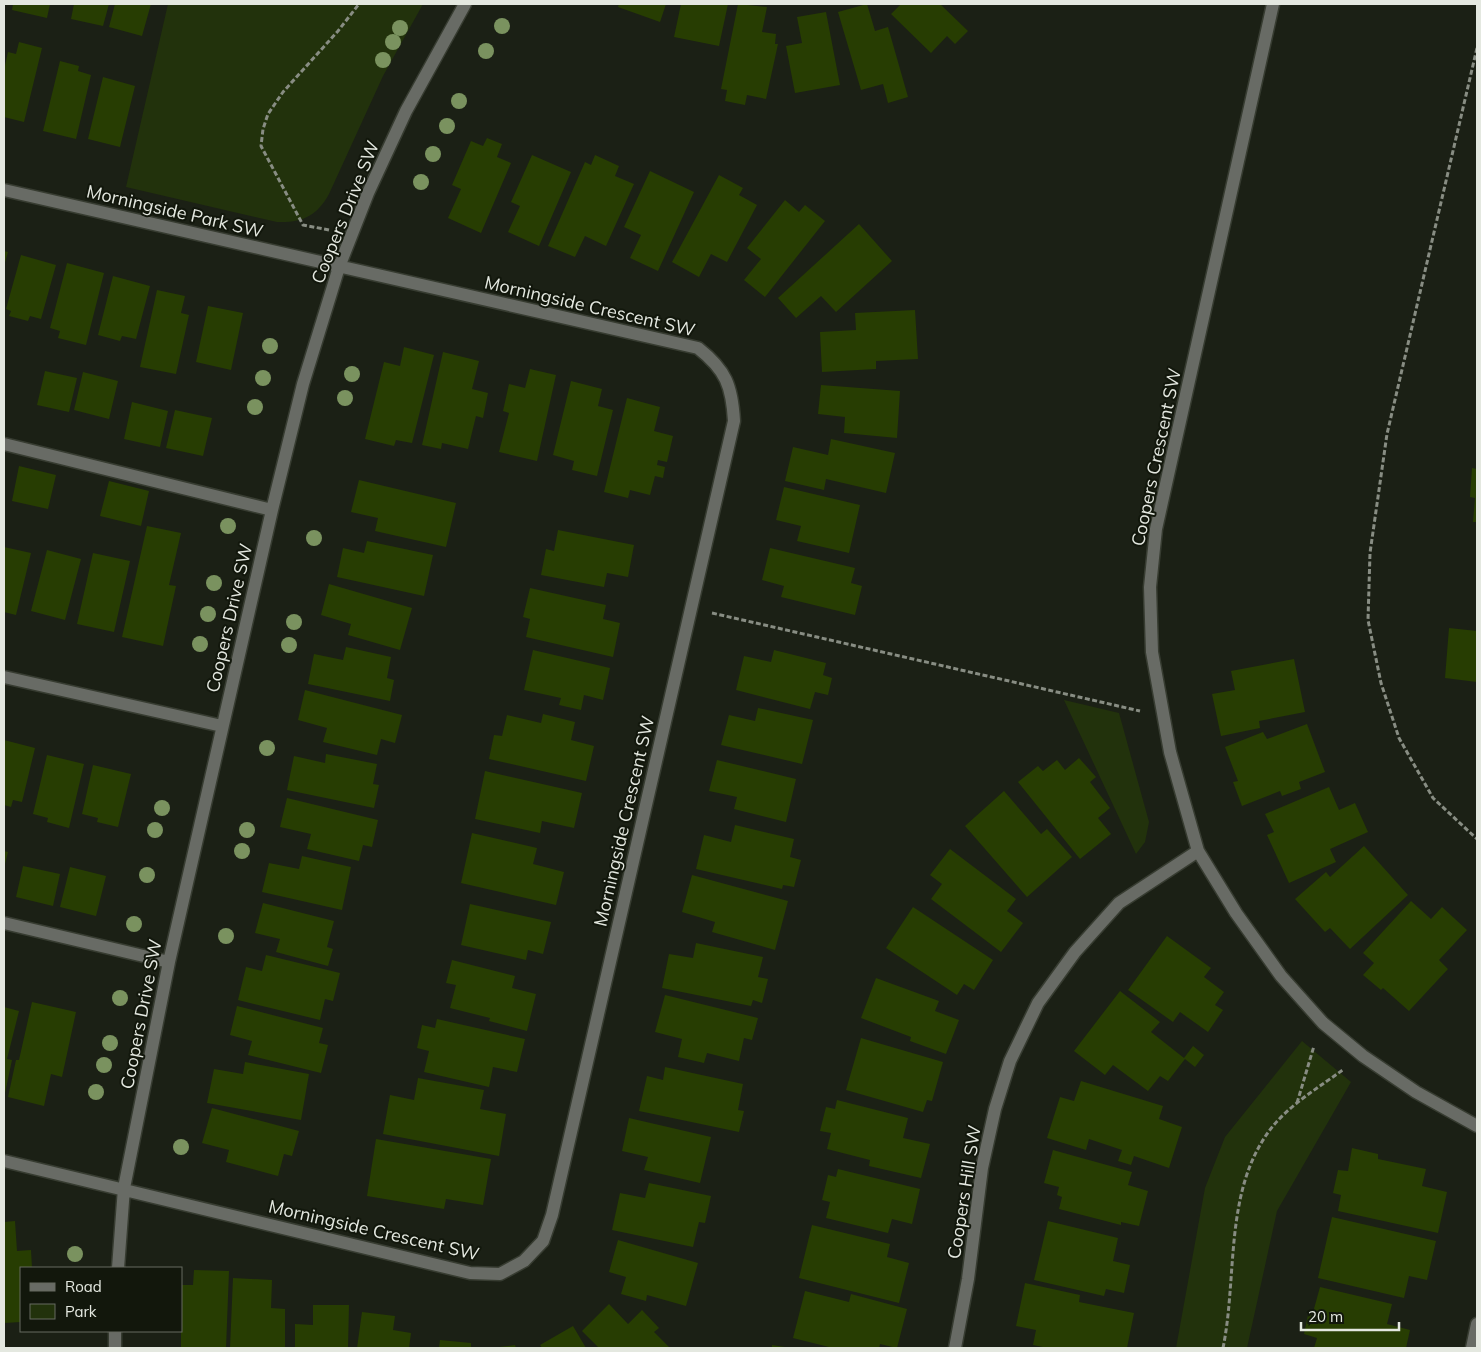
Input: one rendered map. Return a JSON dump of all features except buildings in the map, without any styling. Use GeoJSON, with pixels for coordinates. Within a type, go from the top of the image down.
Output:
{"type":"FeatureCollection","features":[{"type":"Feature","properties":{"kind":"street","name":"Coopers Drive SW"},"geometry":{"type":"LineString","coordinates":[[118,1267],[124,1188],[169,962],[272,510],[304,384],[350,235],[406,111],[465,4]]}},
{"type":"Feature","properties":{"kind":"street","name":"Coopers Crescent SW"},"geometry":{"type":"LineString","coordinates":[[1273,4],[1156,529],[1150,588],[1152,652],[1162,716],[1179,787],[1198,851],[1236,914],[1281,976],[1323,1023],[1363,1056],[1416,1092],[1477,1126]]}},
{"type":"Feature","properties":{"kind":"street","name":"Morningside Park SW"},"geometry":{"type":"LineString","coordinates":[[4,190],[339,267]]}},
{"type":"Feature","properties":{"kind":"street","name":"Morningside Crescent SW"},"geometry":{"type":"LineString","coordinates":[[4,1161],[124,1188],[470,1273],[500,1274],[524,1261],[543,1241],[552,1215],[734,421],[732,393],[724,374],[713,359],[698,348],[339,267]]}},
{"type":"Feature","properties":{"kind":"street"},"geometry":{"type":"LineString","coordinates":[[4,444],[272,510]]}},
{"type":"Feature","properties":{"kind":"street"},"geometry":{"type":"LineString","coordinates":[[4,677],[222,726]]}},
{"type":"Feature","properties":{"kind":"street","name":"Coopers Hill SW"},"geometry":{"type":"LineString","coordinates":[[955,1348],[968,1279],[982,1168],[995,1109],[1010,1061],[1038,1003],[1075,952],[1119,903],[1198,851]]}},
{"type":"Feature","properties":{"kind":"street"},"geometry":{"type":"LineString","coordinates":[[4,923],[169,962]]}},
{"type":"Feature","properties":{"kind":"street"},"geometry":{"type":"LineString","coordinates":[[1472,1348],[1477,1324]]}},
{"type":"Feature","properties":{"kind":"street"},"geometry":{"type":"LineString","coordinates":[[115,1332],[115,1348]]}},
{"type":"Feature","properties":{"kind":"path"},"geometry":{"type":"LineString","coordinates":[[350,235],[303,224],[261,146],[268,114],[283,92],[338,32],[358,4]]}},
{"type":"Feature","properties":{"kind":"path"},"geometry":{"type":"LineString","coordinates":[[1477,48],[1387,434],[1370,553],[1368,620],[1381,683],[1399,738],[1433,798],[1477,839]]}},
{"type":"Feature","properties":{"kind":"path"},"geometry":{"type":"LineString","coordinates":[[691,608],[1162,716]]}},
{"type":"Feature","properties":{"kind":"path"},"geometry":{"type":"LineString","coordinates":[[1297,1103],[1323,1023]]}},
{"type":"Feature","properties":{"kind":"path"},"geometry":{"type":"LineString","coordinates":[[1223,1348],[1232,1279],[1235,1227],[1243,1184],[1256,1149],[1274,1124],[1297,1103],[1363,1056]]}},
{"type":"Feature","properties":{"kind":"green space"},"geometry":{"type":"Polygon","coordinates":[[[168,4],[423,4],[383,76],[324,202],[308,217],[294,221],[277,222],[126,187],[168,4]]]}},
{"type":"Feature","properties":{"kind":"green space"},"geometry":{"type":"Polygon","coordinates":[[[1064,700],[1119,713],[1149,822],[1145,842],[1136,854],[1064,700]]]}},
{"type":"Feature","properties":{"kind":"green space"},"geometry":{"type":"Polygon","coordinates":[[[1302,1041],[1351,1082],[1277,1211],[1247,1348],[1176,1348],[1205,1188],[1225,1137],[1302,1041]]]}}]}
